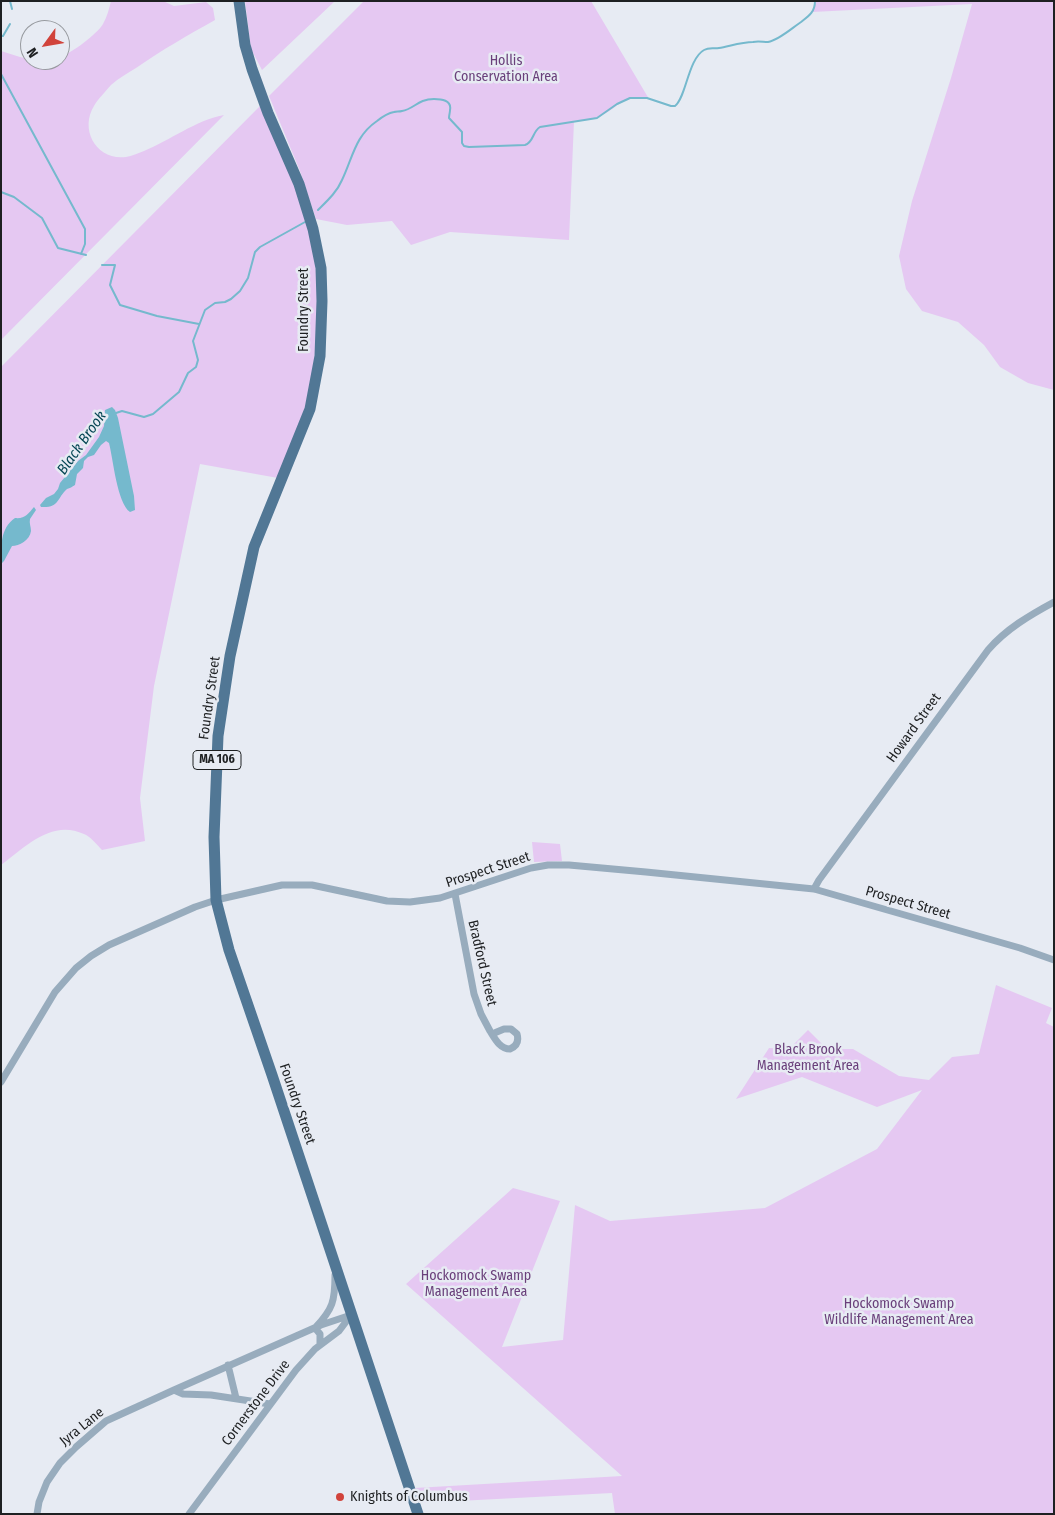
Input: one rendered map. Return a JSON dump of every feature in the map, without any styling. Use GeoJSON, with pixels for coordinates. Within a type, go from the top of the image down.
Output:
{"type":"FeatureCollection","features":[{"type":"Feature","properties":{"kind":"main road","name":"Foundry Street"},"geometry":{"type":"LineString","coordinates":[[239,1],[245,45],[252,68],[268,113],[299,184],[313,229],[321,268],[322,301],[320,356],[310,409],[254,548],[230,656],[218,736],[214,837],[216,900],[229,950],[418,1514]]}},
{"type":"Feature","properties":{"kind":"street","name":"Howard Street"},"geometry":{"type":"LineString","coordinates":[[814,889],[988,650],[998,639],[1026,617],[1054,602]]}},
{"type":"Feature","properties":{"kind":"street","name":"Prospect Street"},"geometry":{"type":"LineString","coordinates":[[1,1082],[49,1002],[68,976],[83,962],[99,951],[130,935],[195,907],[277,885],[317,886],[398,902],[426,901],[455,894],[531,868],[562,864],[814,889],[1020,948],[1054,960]]}},
{"type":"Feature","properties":{"kind":"street","name":"Bradford Street"},"geometry":{"type":"LineString","coordinates":[[455,894],[476,1002],[480,1014],[492,1034]]}},
{"type":"Feature","properties":{"kind":"street"},"geometry":{"type":"LineString","coordinates":[[320,1344],[320,1334],[315,1328],[329,1311],[333,1302],[336,1267]]}},
{"type":"Feature","properties":{"kind":"street","name":"Jyra Lane"},"geometry":{"type":"LineString","coordinates":[[37,1514],[42,1492],[53,1473],[81,1442],[106,1421],[228,1365],[315,1328],[351,1315]]}},
{"type":"Feature","properties":{"kind":"street","name":"Cornerstone Drive"},"geometry":{"type":"LineString","coordinates":[[189,1514],[300,1365],[320,1344],[339,1330],[351,1315]]}},
{"type":"Feature","properties":{"kind":"street"},"geometry":{"type":"LineString","coordinates":[[228,1365],[236,1398]]}},
{"type":"Feature","properties":{"kind":"street"},"geometry":{"type":"LineString","coordinates":[[174,1390],[183,1394],[212,1395],[270,1404]]}},
{"type":"Feature","properties":{"kind":"green space"},"geometry":{"type":"Polygon","coordinates":[[[111,1],[163,1],[174,6],[206,2],[213,8],[215,20],[165,49],[111,85],[96,103],[90,115],[90,134],[99,149],[116,157],[128,157],[154,147],[193,126],[224,115],[1,340],[1,51],[20,57],[20,70],[70,70],[70,52],[90,38],[106,19],[111,1]]]}},
{"type":"Feature","properties":{"kind":"green space"},"geometry":{"type":"Polygon","coordinates":[[[245,1],[335,1],[262,70],[251,49],[245,1]]]}},
{"type":"Feature","properties":{"kind":"green space","name":"Hollis Conservation Area"},"geometry":{"type":"Polygon","coordinates":[[[364,1],[591,1],[649,99],[632,98],[598,117],[574,121],[569,240],[450,232],[411,245],[392,221],[347,225],[316,219],[300,171],[269,96],[364,1]]]}},
{"type":"Feature","properties":{"kind":"green space"},"geometry":{"type":"Polygon","coordinates":[[[815,1],[1054,1],[1054,390],[1028,383],[1000,367],[984,345],[958,322],[922,311],[906,289],[899,256],[912,201],[972,4],[812,12],[815,7],[815,1]]]}},
{"type":"Feature","properties":{"kind":"green space"},"geometry":{"type":"Polygon","coordinates":[[[261,105],[287,164],[298,195],[308,226],[316,270],[318,316],[314,362],[300,425],[278,478],[200,464],[154,686],[140,798],[145,841],[102,850],[84,834],[72,830],[61,830],[50,832],[40,837],[1,865],[1,367],[261,105]]]}},
{"type":"Feature","properties":{"kind":"green space"},"geometry":{"type":"Polygon","coordinates":[[[532,842],[560,844],[562,861],[534,862],[532,842]]]}},
{"type":"Feature","properties":{"kind":"green space","name":"Hockomock Swamp Wildlife Management Area"},"geometry":{"type":"Polygon","coordinates":[[[996,985],[1052,1008],[1046,1023],[1054,1027],[1054,1514],[615,1514],[612,1493],[420,1503],[415,1488],[622,1476],[406,1284],[513,1188],[560,1201],[502,1347],[563,1340],[575,1205],[610,1221],[765,1208],[877,1149],[922,1090],[877,1107],[802,1077],[736,1099],[769,1048],[789,1049],[808,1030],[827,1049],[853,1049],[899,1076],[929,1080],[952,1057],[979,1054],[996,985]]]}},
{"type":"Feature","properties":{"kind":"water"},"geometry":{"type":"Polygon","coordinates":[[[112,407],[118,418],[134,496],[135,510],[130,512],[122,500],[109,443],[106,441],[94,455],[84,461],[83,468],[77,474],[75,485],[67,489],[52,506],[41,507],[40,505],[46,498],[54,494],[60,483],[78,461],[86,455],[99,437],[104,426],[105,410],[112,407]]]}},
{"type":"Feature","properties":{"kind":"water"},"geometry":{"type":"Polygon","coordinates":[[[34,507],[36,510],[30,519],[31,531],[29,537],[21,544],[12,546],[1,564],[2,538],[6,527],[15,518],[24,517],[34,507]]]}},
{"type":"Feature","properties":{"kind":"waterway"},"geometry":{"type":"LineString","coordinates":[[10,1],[12,9]]}},
{"type":"Feature","properties":{"kind":"waterway","name":"Black Brook"},"geometry":{"type":"LineString","coordinates":[[318,210],[332,196],[340,184],[355,147],[364,133],[377,121],[390,113],[406,110],[429,99],[448,102],[450,107],[449,118],[462,132],[462,143],[464,146],[469,147],[525,145],[530,142],[540,127],[597,118],[617,104],[630,98],[647,98],[675,106],[682,95],[694,61],[704,50],[745,43],[768,42],[777,39],[809,16],[813,11],[815,1]]}},
{"type":"Feature","properties":{"kind":"waterway"},"geometry":{"type":"LineString","coordinates":[[1,36],[3,36],[10,24]]}},
{"type":"Feature","properties":{"kind":"waterway"},"geometry":{"type":"LineString","coordinates":[[1,74],[85,229],[85,244],[81,254]]}},
{"type":"Feature","properties":{"kind":"waterway"},"geometry":{"type":"LineString","coordinates":[[1,192],[14,197],[42,218],[58,248],[86,255]]}},
{"type":"Feature","properties":{"kind":"waterway","name":"Black Brook"},"geometry":{"type":"LineString","coordinates":[[116,413],[122,411],[144,417],[153,414],[179,392],[188,373],[196,367],[198,360],[193,341],[205,310],[215,303],[231,299],[240,291],[248,278],[255,252],[260,247],[305,222]]}},
{"type":"Feature","properties":{"kind":"waterway"},"geometry":{"type":"LineString","coordinates":[[102,265],[115,265],[110,285],[120,305],[157,316],[199,324]]}},
{"type":"Feature","properties":{"kind":"place","name":"Knights of Columbus"},"geometry":{"type":"Point","coordinates":[340,1497]}},
{"type":"Feature","properties":{"kind":"park label","name":"Black Brook Management Area"},"geometry":{"type":"Point","coordinates":[808,1058]}},
{"type":"Feature","properties":{"kind":"park label","name":"Hockomock Swamp Management Area"},"geometry":{"type":"Point","coordinates":[476,1284]}}]}
